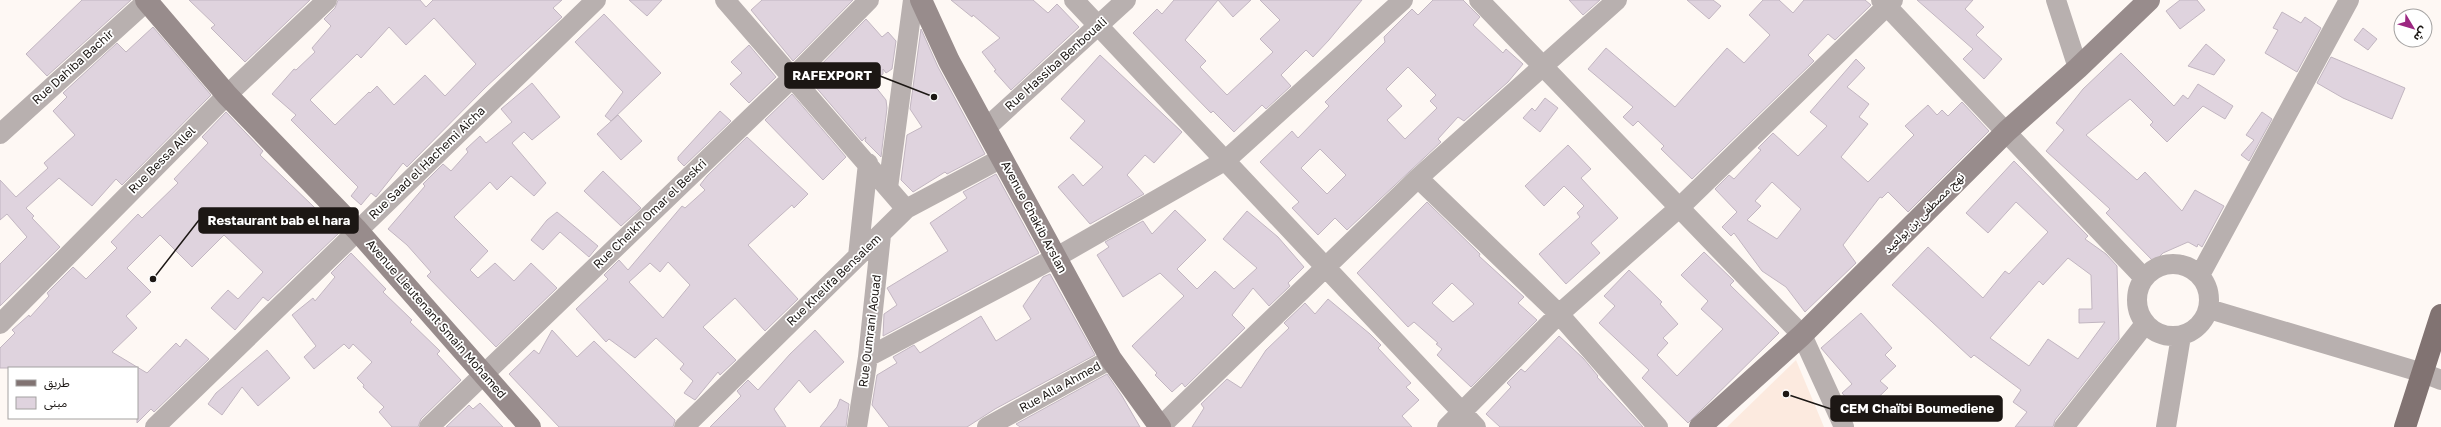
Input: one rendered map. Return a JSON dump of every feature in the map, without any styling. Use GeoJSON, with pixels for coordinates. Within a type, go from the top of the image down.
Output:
{"type":"FeatureCollection","features":[{"type":"Feature","properties":{"kind":"main road","name":"Avenue Lieutenant Smain Mohamed"},"geometry":{"type":"LineString","coordinates":[[146,0],[227,94],[357,230],[530,427]]}},
{"type":"Feature","properties":{"kind":"main road","name":"Avenue Chakib Arslan"},"geometry":{"type":"LineString","coordinates":[[921,0],[949,61],[1111,359],[1160,427]]}},
{"type":"Feature","properties":{"kind":"main road","name":"نهج مصطفى بن بولعيد"},"geometry":{"type":"LineString","coordinates":[[1700,427],[1802,335],[2007,131],[2078,68],[2149,0]]}},
{"type":"Feature","properties":{"kind":"main road"},"geometry":{"type":"LineString","coordinates":[[2405,427],[2432,376],[2441,315]]}},
{"type":"Feature","properties":{"kind":"street","name":"Rue Dahiba Bachir"},"geometry":{"type":"LineString","coordinates":[[0,134],[146,0]]}},
{"type":"Feature","properties":{"kind":"street","name":"Rue Bessa Allel"},"geometry":{"type":"LineString","coordinates":[[0,324],[227,94],[327,0]]}},
{"type":"Feature","properties":{"kind":"street","name":"Rue Saad el Hachemi Aicha"},"geometry":{"type":"LineString","coordinates":[[155,427],[596,0]]}},
{"type":"Feature","properties":{"kind":"street"},"geometry":{"type":"LineString","coordinates":[[725,0],[868,163],[906,209]]}},
{"type":"Feature","properties":{"kind":"street","name":"Rue Cheikh Omar el Beskri"},"geometry":{"type":"LineString","coordinates":[[429,427],[792,78],[869,0]]}},
{"type":"Feature","properties":{"kind":"street"},"geometry":{"type":"LineString","coordinates":[[888,188],[913,0]]}},
{"type":"Feature","properties":{"kind":"street"},"geometry":{"type":"LineString","coordinates":[[1074,0],[1476,427]]}},
{"type":"Feature","properties":{"kind":"street","name":"Rue Hassiba Benbouali"},"geometry":{"type":"LineString","coordinates":[[986,128],[1126,0]]}},
{"type":"Feature","properties":{"kind":"street"},"geometry":{"type":"LineString","coordinates":[[868,357],[1055,258],[1226,160],[1403,0]]}},
{"type":"Feature","properties":{"kind":"street"},"geometry":{"type":"LineString","coordinates":[[1479,0],[1802,335],[1844,427]]}},
{"type":"Feature","properties":{"kind":"street"},"geometry":{"type":"LineString","coordinates":[[1160,427],[1418,178],[1617,0]]}},
{"type":"Feature","properties":{"kind":"street"},"geometry":{"type":"LineString","coordinates":[[2056,0],[2078,68]]}},
{"type":"Feature","properties":{"kind":"street"},"geometry":{"type":"LineString","coordinates":[[2200,275],[2349,0]]}},
{"type":"Feature","properties":{"kind":"street"},"geometry":{"type":"LineString","coordinates":[[1446,427],[1559,314],[1680,207],[1887,2],[2115,247],[2141,284]]}},
{"type":"Feature","properties":{"kind":"street","name":"Rue Khelifa Bensalem"},"geometry":{"type":"LineString","coordinates":[[684,427],[906,209],[1002,158]]}},
{"type":"Feature","properties":{"kind":"street"},"geometry":{"type":"LineString","coordinates":[[858,256],[868,163]]}},
{"type":"Feature","properties":{"kind":"street"},"geometry":{"type":"LineString","coordinates":[[1418,178],[1559,314],[1658,427]]}},
{"type":"Feature","properties":{"kind":"street","name":"Rue Oumrani Aouad"},"geometry":{"type":"LineString","coordinates":[[857,427],[868,357],[880,235]]}},
{"type":"Feature","properties":{"kind":"street"},"geometry":{"type":"LineString","coordinates":[[2177,264],[2190,267],[2200,275],[2206,284],[2210,296],[2209,309],[2202,323],[2193,331],[2181,336],[2167,336],[2155,332],[2139,315],[2137,302],[2141,284],[2153,270],[2164,265],[2177,264]]}},
{"type":"Feature","properties":{"kind":"street"},"geometry":{"type":"LineString","coordinates":[[2209,309],[2432,376]]}},
{"type":"Feature","properties":{"kind":"street"},"geometry":{"type":"LineString","coordinates":[[2064,427],[2146,324]]}},
{"type":"Feature","properties":{"kind":"street"},"geometry":{"type":"LineString","coordinates":[[2166,427],[2181,336]]}},
{"type":"Feature","properties":{"kind":"street","name":"Rue Alla Ahmed"},"geometry":{"type":"LineString","coordinates":[[987,427],[1111,359]]}},
{"type":"Feature","properties":{"kind":"shaded area"},"geometry":{"type":"Polygon","coordinates":[[[1796,360],[1824,427],[1727,427],[1796,360]]]}},
{"type":"Feature","properties":{"kind":"building"},"geometry":{"type":"Polygon","coordinates":[[[82,0],[131,0],[47,76],[26,54],[82,0]]]}},
{"type":"Feature","properties":{"kind":"building"},"geometry":{"type":"Polygon","coordinates":[[[189,0],[310,0],[245,62],[211,28],[215,25],[189,0]]]}},
{"type":"Feature","properties":{"kind":"building"},"geometry":{"type":"Polygon","coordinates":[[[338,0],[420,0],[426,7],[433,0],[562,0],[553,8],[562,17],[486,87],[407,167],[403,163],[376,197],[371,193],[361,205],[351,196],[358,187],[291,120],[296,115],[272,94],[294,69],[296,70],[315,52],[312,48],[331,26],[324,19],[335,8],[338,0]],[[434,18],[406,45],[389,27],[361,58],[357,54],[310,100],[335,125],[377,86],[394,105],[425,75],[445,96],[476,64],[434,18]]]}},
{"type":"Feature","properties":{"kind":"building"},"geometry":{"type":"Polygon","coordinates":[[[629,0],[662,0],[647,16],[629,0]]]}},
{"type":"Feature","properties":{"kind":"building"},"geometry":{"type":"Polygon","coordinates":[[[762,0],[853,0],[793,61],[751,10],[762,0]]]}},
{"type":"Feature","properties":{"kind":"building"},"geometry":{"type":"Polygon","coordinates":[[[951,0],[1033,0],[1048,13],[1057,4],[1079,27],[1011,90],[994,71],[996,70],[982,52],[1000,38],[973,15],[972,17],[951,0]]]}},
{"type":"Feature","properties":{"kind":"building"},"geometry":{"type":"Polygon","coordinates":[[[1174,0],[1218,0],[1185,40],[1206,61],[1200,67],[1227,95],[1273,52],[1260,39],[1280,20],[1260,0],[1362,0],[1313,57],[1306,50],[1281,75],[1291,86],[1266,109],[1262,105],[1234,132],[1213,111],[1211,113],[1133,33],[1157,9],[1162,14],[1174,0]]]}},
{"type":"Feature","properties":{"kind":"building"},"geometry":{"type":"Polygon","coordinates":[[[1218,0],[1251,0],[1233,17],[1218,0]]]}},
{"type":"Feature","properties":{"kind":"building"},"geometry":{"type":"Polygon","coordinates":[[[1433,0],[1463,0],[1480,17],[1473,25],[1503,53],[1506,49],[1523,64],[1508,82],[1464,121],[1458,117],[1438,139],[1441,142],[1347,230],[1335,218],[1318,235],[1292,208],[1299,202],[1260,162],[1292,131],[1298,138],[1329,106],[1325,102],[1385,42],[1384,37],[1412,9],[1418,15],[1433,0]],[[1408,67],[1386,89],[1402,106],[1387,120],[1405,139],[1437,108],[1430,101],[1436,95],[1408,67]],[[1320,149],[1301,168],[1327,194],[1346,175],[1320,149]]]}},
{"type":"Feature","properties":{"kind":"building"},"geometry":{"type":"Polygon","coordinates":[[[1569,0],[1600,0],[1583,15],[1569,0]]]}},
{"type":"Feature","properties":{"kind":"building"},"geometry":{"type":"Polygon","coordinates":[[[1687,0],[1713,0],[1721,6],[1709,19],[1687,0]]]}},
{"type":"Feature","properties":{"kind":"building"},"geometry":{"type":"Polygon","coordinates":[[[1763,0],[1779,0],[1793,13],[1804,0],[1865,0],[1871,5],[1835,40],[1828,34],[1808,55],[1814,61],[1692,179],[1661,149],[1664,146],[1638,121],[1633,126],[1623,117],[1633,107],[1588,69],[1606,48],[1675,107],[1727,48],[1744,63],[1770,35],[1749,15],[1763,0]]]}},
{"type":"Feature","properties":{"kind":"building"},"geometry":{"type":"Polygon","coordinates":[[[1917,0],[1973,0],[1965,9],[1984,27],[1976,35],[2002,59],[1984,79],[1963,59],[1973,49],[1917,0]]]}},
{"type":"Feature","properties":{"kind":"building"},"geometry":{"type":"Polygon","coordinates":[[[2180,0],[2197,0],[2205,10],[2180,29],[2166,11],[2180,0]]]}},
{"type":"Feature","properties":{"kind":"building"},"geometry":{"type":"Polygon","coordinates":[[[2282,12],[2301,23],[2305,17],[2321,28],[2297,72],[2265,53],[2278,30],[2273,28],[2282,12]]]}},
{"type":"Feature","properties":{"kind":"building"},"geometry":{"type":"Polygon","coordinates":[[[604,14],[661,73],[611,121],[605,116],[623,92],[575,42],[604,14]]]}},
{"type":"Feature","properties":{"kind":"building"},"geometry":{"type":"Polygon","coordinates":[[[866,19],[882,37],[888,32],[896,41],[892,69],[886,73],[883,69],[883,74],[871,81],[886,100],[887,108],[881,157],[865,141],[866,137],[862,141],[808,78],[866,19]]]}},
{"type":"Feature","properties":{"kind":"building"},"geometry":{"type":"Polygon","coordinates":[[[153,27],[211,95],[122,185],[116,179],[92,206],[59,178],[26,208],[34,216],[32,218],[60,247],[0,306],[0,264],[27,237],[7,214],[0,220],[0,180],[16,197],[48,168],[44,163],[75,135],[53,111],[67,97],[63,93],[117,43],[126,52],[153,27]]]}},
{"type":"Feature","properties":{"kind":"building"},"geometry":{"type":"Polygon","coordinates":[[[2363,28],[2377,39],[2368,50],[2354,40],[2363,28]]]}},
{"type":"Feature","properties":{"kind":"building"},"geometry":{"type":"Polygon","coordinates":[[[921,29],[938,67],[985,154],[947,174],[945,172],[913,192],[901,180],[907,135],[922,127],[910,109],[921,29]]]}},
{"type":"Feature","properties":{"kind":"building"},"geometry":{"type":"Polygon","coordinates":[[[2206,44],[2225,60],[2214,75],[2188,66],[2206,44]]]}},
{"type":"Feature","properties":{"kind":"building"},"geometry":{"type":"Polygon","coordinates":[[[749,45],[776,77],[749,103],[730,84],[742,73],[731,62],[749,45]]]}},
{"type":"Feature","properties":{"kind":"building"},"geometry":{"type":"Polygon","coordinates":[[[2121,53],[2174,106],[2183,95],[2188,99],[2198,84],[2233,106],[2225,119],[2203,106],[2167,142],[2150,125],[2153,122],[2130,99],[2086,135],[2137,180],[2145,172],[2182,211],[2195,190],[2224,206],[2202,247],[2198,244],[2197,247],[2188,242],[2163,253],[2154,262],[2106,213],[2110,209],[2046,151],[2064,130],[2056,123],[2083,89],[2121,53]]]}},
{"type":"Feature","properties":{"kind":"building"},"geometry":{"type":"Polygon","coordinates":[[[1100,55],[1182,132],[1154,163],[1145,155],[1127,175],[1144,194],[1090,224],[1058,187],[1073,174],[1083,186],[1103,167],[1070,138],[1085,121],[1061,99],[1100,55]]]}},
{"type":"Feature","properties":{"kind":"building"},"geometry":{"type":"Polygon","coordinates":[[[2331,57],[2405,88],[2392,119],[2343,98],[2317,83],[2331,57]]]}},
{"type":"Feature","properties":{"kind":"building"},"geometry":{"type":"Polygon","coordinates":[[[1856,59],[1865,68],[1847,87],[1869,104],[1859,117],[1868,124],[1841,157],[1868,182],[1914,135],[1905,126],[1928,105],[1937,115],[1942,110],[1948,116],[1962,102],[1989,131],[1908,212],[1888,192],[1882,198],[1880,197],[1843,245],[1856,263],[1805,312],[1786,287],[1762,271],[1734,233],[1731,236],[1722,227],[1737,212],[1715,189],[1729,175],[1734,179],[1761,150],[1758,148],[1773,133],[1798,156],[1827,126],[1810,112],[1856,59]],[[1772,182],[1755,201],[1761,206],[1747,220],[1777,239],[1801,209],[1772,182]]]}},
{"type":"Feature","properties":{"kind":"building"},"geometry":{"type":"Polygon","coordinates":[[[532,83],[560,117],[532,140],[524,132],[512,143],[546,183],[534,196],[511,176],[497,190],[490,182],[454,217],[488,251],[470,270],[478,278],[495,263],[514,281],[531,263],[557,288],[496,347],[427,276],[431,272],[407,245],[388,229],[425,186],[423,184],[443,164],[451,171],[468,152],[466,149],[480,136],[486,143],[512,122],[501,109],[532,83]]]}},
{"type":"Feature","properties":{"kind":"building"},"geometry":{"type":"Polygon","coordinates":[[[792,94],[846,157],[823,180],[765,120],[792,94]]]}},
{"type":"Feature","properties":{"kind":"building"},"geometry":{"type":"Polygon","coordinates":[[[1545,98],[1558,108],[1540,132],[1523,118],[1532,108],[1535,111],[1545,98]]]}},
{"type":"Feature","properties":{"kind":"building"},"geometry":{"type":"Polygon","coordinates":[[[720,111],[731,121],[684,166],[678,160],[678,157],[720,111]]]}},
{"type":"Feature","properties":{"kind":"building"},"geometry":{"type":"Polygon","coordinates":[[[226,112],[263,151],[260,155],[340,232],[268,301],[263,297],[235,330],[211,308],[228,290],[238,299],[263,272],[224,235],[192,267],[160,235],[127,268],[151,292],[126,316],[137,328],[112,352],[137,367],[0,368],[0,348],[15,333],[12,330],[29,315],[30,317],[49,296],[47,293],[73,267],[86,279],[117,248],[111,242],[138,214],[142,218],[178,183],[174,179],[208,143],[202,137],[226,112]]]}},
{"type":"Feature","properties":{"kind":"building"},"geometry":{"type":"Polygon","coordinates":[[[2262,112],[2272,119],[2249,161],[2241,155],[2254,140],[2246,135],[2262,112]]]}},
{"type":"Feature","properties":{"kind":"building"},"geometry":{"type":"Polygon","coordinates":[[[618,115],[642,141],[621,160],[597,134],[618,115]]]}},
{"type":"Feature","properties":{"kind":"building"},"geometry":{"type":"Polygon","coordinates":[[[747,137],[808,194],[794,208],[792,205],[748,245],[798,299],[765,331],[735,298],[703,327],[736,360],[720,375],[718,372],[695,400],[684,393],[693,381],[680,369],[684,364],[656,338],[635,358],[609,339],[606,342],[576,309],[608,279],[604,275],[619,260],[628,270],[682,206],[685,208],[705,190],[700,185],[707,176],[747,137]],[[668,262],[660,272],[650,263],[629,282],[663,318],[690,285],[668,262]]]}},
{"type":"Feature","properties":{"kind":"building"},"geometry":{"type":"Polygon","coordinates":[[[1568,145],[1591,169],[1581,178],[1618,218],[1591,243],[1600,253],[1566,284],[1539,254],[1580,217],[1577,213],[1584,206],[1564,186],[1544,206],[1525,186],[1568,145]]]}},
{"type":"Feature","properties":{"kind":"building"},"geometry":{"type":"Polygon","coordinates":[[[2014,161],[2088,236],[2085,239],[2106,254],[2117,266],[2119,339],[2055,420],[2053,427],[2015,427],[2027,412],[2013,402],[2021,390],[1974,355],[1971,358],[1892,285],[1928,247],[1983,298],[2005,271],[2009,274],[2048,232],[2016,202],[1988,233],[1966,213],[2014,161]],[[2068,258],[2043,285],[2039,281],[1990,338],[2029,366],[2048,339],[2078,359],[2105,322],[2079,323],[2079,309],[2092,309],[2091,275],[2068,258]]]}},
{"type":"Feature","properties":{"kind":"building"},"geometry":{"type":"Polygon","coordinates":[[[603,171],[641,208],[621,226],[584,191],[603,171]]]}},
{"type":"Feature","properties":{"kind":"building"},"geometry":{"type":"Polygon","coordinates":[[[996,174],[1039,253],[883,336],[884,314],[897,305],[887,288],[948,251],[930,223],[967,198],[963,192],[996,174]]]}},
{"type":"Feature","properties":{"kind":"building"},"geometry":{"type":"Polygon","coordinates":[[[1427,202],[1480,254],[1479,256],[1524,297],[1518,303],[1537,320],[1471,387],[1437,355],[1442,349],[1436,344],[1438,343],[1414,322],[1408,327],[1357,273],[1427,202]],[[1452,283],[1432,303],[1453,322],[1474,304],[1452,283]]]}},
{"type":"Feature","properties":{"kind":"building"},"geometry":{"type":"Polygon","coordinates":[[[1175,210],[1206,240],[1177,269],[1197,289],[1215,271],[1234,289],[1257,268],[1223,239],[1247,211],[1278,237],[1304,267],[1288,283],[1290,286],[1269,306],[1253,288],[1232,315],[1245,328],[1185,387],[1182,383],[1172,392],[1155,375],[1157,373],[1132,346],[1184,296],[1160,273],[1123,297],[1097,255],[1109,247],[1105,242],[1143,221],[1152,234],[1175,210]]]}},
{"type":"Feature","properties":{"kind":"building"},"geometry":{"type":"Polygon","coordinates":[[[557,212],[598,246],[589,257],[560,232],[543,250],[531,240],[547,220],[557,212]]]}},
{"type":"Feature","properties":{"kind":"building"},"geometry":{"type":"Polygon","coordinates":[[[1704,252],[1734,281],[1730,285],[1779,333],[1688,423],[1642,378],[1649,370],[1599,323],[1615,306],[1604,296],[1629,270],[1662,302],[1660,304],[1678,324],[1663,338],[1668,343],[1657,355],[1677,376],[1723,329],[1701,309],[1708,301],[1681,275],[1704,252]]]}},
{"type":"Feature","properties":{"kind":"building"},"geometry":{"type":"Polygon","coordinates":[[[351,253],[386,289],[383,292],[412,320],[410,322],[440,351],[437,354],[461,380],[421,419],[418,427],[392,427],[379,412],[384,407],[363,387],[364,385],[357,378],[372,362],[353,344],[349,349],[344,344],[314,369],[304,357],[316,346],[292,315],[313,298],[315,301],[335,277],[331,273],[351,253]]]}},
{"type":"Feature","properties":{"kind":"building"},"geometry":{"type":"Polygon","coordinates":[[[1050,274],[1095,355],[995,409],[967,427],[889,427],[872,405],[877,375],[897,363],[893,357],[914,345],[920,353],[981,316],[996,341],[1031,319],[1023,306],[1043,277],[1050,274]]]}},
{"type":"Feature","properties":{"kind":"building"},"geometry":{"type":"Polygon","coordinates":[[[1328,299],[1381,345],[1378,348],[1411,383],[1406,387],[1419,400],[1402,416],[1412,427],[1192,427],[1204,408],[1201,404],[1227,379],[1241,388],[1266,350],[1289,328],[1284,323],[1305,303],[1315,314],[1328,299]]]}},
{"type":"Feature","properties":{"kind":"building"},"geometry":{"type":"Polygon","coordinates":[[[1861,313],[1892,348],[1885,355],[1896,366],[1880,381],[1888,388],[1861,414],[1842,393],[1852,384],[1821,348],[1861,313]]]}},
{"type":"Feature","properties":{"kind":"building"},"geometry":{"type":"Polygon","coordinates":[[[552,330],[577,357],[594,341],[675,420],[673,427],[559,427],[509,374],[534,350],[539,354],[552,330]]]}},
{"type":"Feature","properties":{"kind":"building"},"geometry":{"type":"Polygon","coordinates":[[[815,330],[844,362],[810,393],[799,380],[774,409],[786,427],[710,427],[741,396],[737,391],[748,380],[758,390],[790,354],[815,330]]]}},
{"type":"Feature","properties":{"kind":"building"},"geometry":{"type":"Polygon","coordinates":[[[1559,336],[1583,358],[1598,376],[1597,377],[1643,427],[1500,427],[1486,414],[1511,387],[1507,383],[1521,369],[1525,372],[1559,336]]]}},
{"type":"Feature","properties":{"kind":"building"},"geometry":{"type":"Polygon","coordinates":[[[186,339],[209,359],[154,412],[151,409],[137,423],[138,368],[147,373],[176,343],[180,347],[186,339]]]}},
{"type":"Feature","properties":{"kind":"building"},"geometry":{"type":"Polygon","coordinates":[[[267,350],[290,378],[258,406],[242,387],[222,415],[208,404],[216,393],[267,350]]]}},
{"type":"Feature","properties":{"kind":"building"},"geometry":{"type":"Polygon","coordinates":[[[1107,374],[1140,427],[1020,427],[1016,424],[1107,374]]]}},
{"type":"Feature","properties":{"kind":"building"},"geometry":{"type":"Polygon","coordinates":[[[840,399],[849,404],[846,427],[820,427],[837,407],[840,399]]]}},
{"type":"Feature","properties":{"kind":"building"},"geometry":{"type":"Polygon","coordinates":[[[480,403],[503,427],[446,427],[469,405],[473,409],[480,403]]]}},
{"type":"Feature","properties":{"kind":"place","name":"RAFEXPORT"},"geometry":{"type":"Point","coordinates":[934,97]}},
{"type":"Feature","properties":{"kind":"place","name":"Restaurant bab el hara"},"geometry":{"type":"Point","coordinates":[153,279]}},
{"type":"Feature","properties":{"kind":"place","name":"CEM Chaïbi Boumediene"},"geometry":{"type":"Point","coordinates":[1786,394]}}]}
